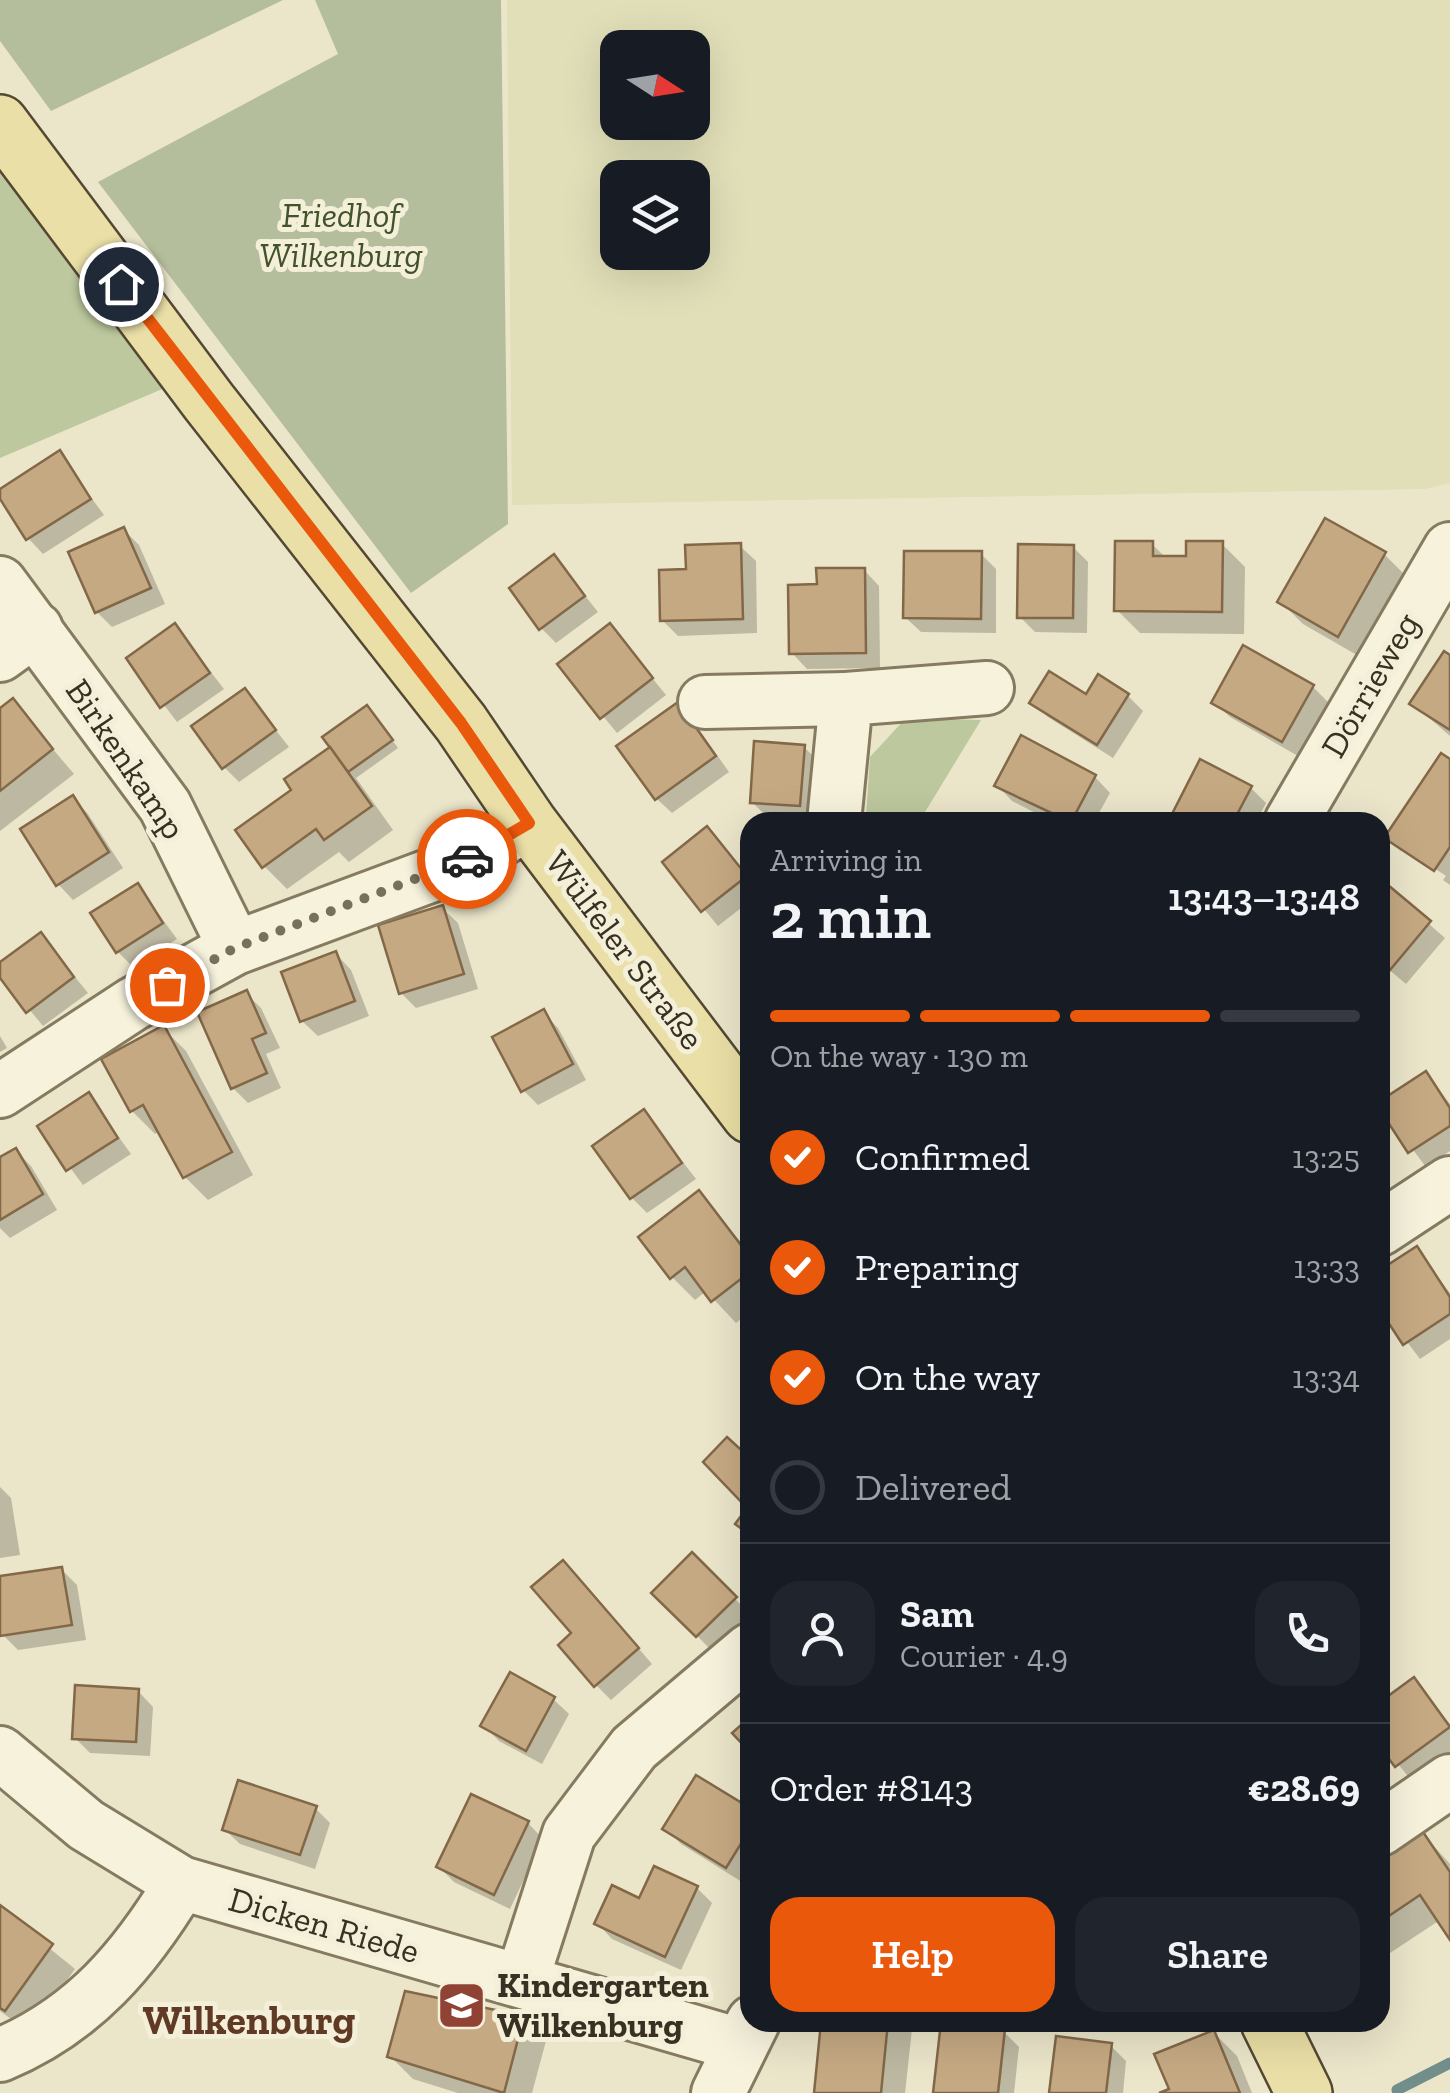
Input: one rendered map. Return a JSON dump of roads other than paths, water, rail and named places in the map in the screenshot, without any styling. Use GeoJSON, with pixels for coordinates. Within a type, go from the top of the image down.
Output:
{"type":"FeatureCollection","features":[{"type":"Feature","properties":{"kind":"main road","name":"Wülfeler Straße"},"geometry":{"type":"LineString","coordinates":[[0,123],[209,402],[461,723],[529,823],[740,1102]]}},
{"type":"Feature","properties":{"kind":"main road"},"geometry":{"type":"LineString","coordinates":[[1275,2032],[1304,2093]]}},
{"type":"Feature","properties":{"kind":"street","name":"Dörrieweg"},"geometry":{"type":"LineString","coordinates":[[1297,812],[1450,549]]}},
{"type":"Feature","properties":{"kind":"street","name":"Birkenkamp"},"geometry":{"type":"LineString","coordinates":[[0,582],[18,642],[166,806],[235,948]]}},
{"type":"Feature","properties":{"kind":"street"},"geometry":{"type":"LineString","coordinates":[[705,702],[846,699],[986,688]]}},
{"type":"Feature","properties":{"kind":"street"},"geometry":{"type":"LineString","coordinates":[[835,812],[846,699]]}},
{"type":"Feature","properties":{"kind":"street"},"geometry":{"type":"LineString","coordinates":[[0,1091],[133,1004],[235,948],[456,866],[529,823]]}},
{"type":"Feature","properties":{"kind":"street"},"geometry":{"type":"LineString","coordinates":[[1390,1222],[1450,1183]]}},
{"type":"Feature","properties":{"kind":"street"},"geometry":{"type":"LineString","coordinates":[[522,1980],[569,1834],[634,1748],[740,1658]]}},
{"type":"Feature","properties":{"kind":"street","name":"Dicken Riede"},"geometry":{"type":"LineString","coordinates":[[0,1753],[86,1826],[181,1883],[522,1980],[746,2034]]}},
{"type":"Feature","properties":{"kind":"street"},"geometry":{"type":"LineString","coordinates":[[1390,1823],[1450,1781]]}},
{"type":"Feature","properties":{"kind":"street"},"geometry":{"type":"LineString","coordinates":[[0,2055],[68,2020],[120,1974],[181,1883]]}},
{"type":"Feature","properties":{"kind":"street"},"geometry":{"type":"LineString","coordinates":[[718,2093],[746,2034]]}},
{"type":"Feature","properties":{"kind":"waterway"},"geometry":{"type":"LineString","coordinates":[[1397,2090],[1450,2063]]}},
{"type":"Feature","properties":{"kind":"place","name":"Kindergarten Wilkenburg"},"geometry":{"type":"Point","coordinates":[462,2005]}},
{"type":"Feature","properties":{"kind":"district","name":"Wilkenburg"},"geometry":{"type":"Point","coordinates":[249,2020]}},
{"type":"Feature","properties":{"kind":"park label","name":"Friedhof Wilkenburg"},"geometry":{"type":"Point","coordinates":[341,235]}}]}
